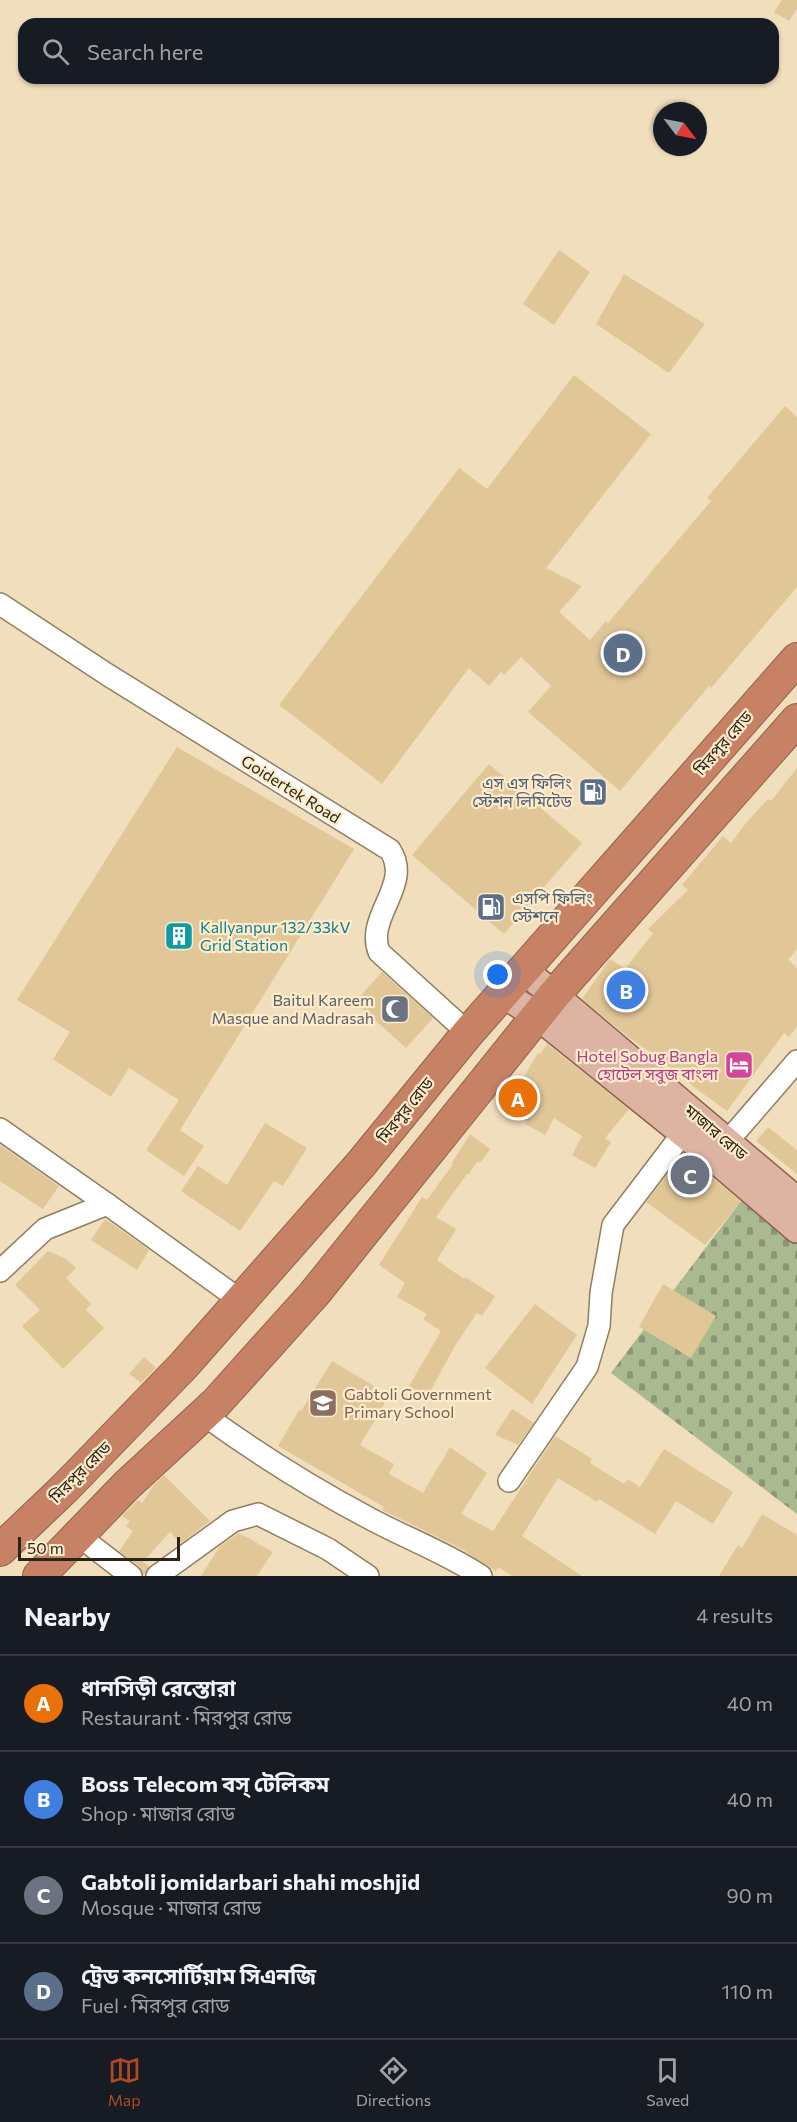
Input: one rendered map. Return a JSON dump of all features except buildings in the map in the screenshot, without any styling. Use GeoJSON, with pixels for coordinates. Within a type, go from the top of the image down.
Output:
{"type":"FeatureCollection","features":[{"type":"Feature","properties":{"kind":"highway","name":"মিরপুর রোড"},"geometry":{"type":"LineString","coordinates":[[0,1550],[65,1488],[184,1365],[361,1164],[468,1033],[797,659]]}},
{"type":"Feature","properties":{"kind":"highway"},"geometry":{"type":"LineString","coordinates":[[39,1576],[128,1485],[204,1414],[314,1294],[546,1005],[797,720]]}},
{"type":"Feature","properties":{"kind":"main road","name":"মাজার রোড"},"geometry":{"type":"LineString","coordinates":[[524,970],[546,1005],[683,1133],[797,1229]]}},
{"type":"Feature","properties":{"kind":"main road","name":"মাজার রোড"},"geometry":{"type":"LineString","coordinates":[[503,994],[546,1005],[728,1142],[797,1201]]}},
{"type":"Feature","properties":{"kind":"street","name":"Goidertek Road"},"geometry":{"type":"LineString","coordinates":[[0,604],[108,675],[390,850],[396,860],[397,874],[376,931],[375,942],[379,951],[468,1033]]}},
{"type":"Feature","properties":{"kind":"street"},"geometry":{"type":"LineString","coordinates":[[728,1142],[797,1061]]}},
{"type":"Feature","properties":{"kind":"street"},"geometry":{"type":"LineString","coordinates":[[0,1129],[240,1300]]}},
{"type":"Feature","properties":{"kind":"street"},"geometry":{"type":"LineString","coordinates":[[509,1481],[587,1367],[599,1326],[601,1293],[613,1225],[683,1133]]}},
{"type":"Feature","properties":{"kind":"street"},"geometry":{"type":"LineString","coordinates":[[0,1270],[45,1229],[107,1204]]}},
{"type":"Feature","properties":{"kind":"street"},"geometry":{"type":"LineString","coordinates":[[204,1414],[245,1445],[366,1517],[455,1559],[481,1576]]}},
{"type":"Feature","properties":{"kind":"street"},"geometry":{"type":"LineString","coordinates":[[157,1576],[234,1521],[258,1514],[328,1549],[368,1576]]}},
{"type":"Feature","properties":{"kind":"street"},"geometry":{"type":"LineString","coordinates":[[79,1536],[131,1576]]}},
{"type":"Feature","properties":{"kind":"green space"},"geometry":{"type":"Polygon","coordinates":[[[741,1201],[797,1244],[797,1514],[611,1373],[741,1201]]]}},
{"type":"Feature","properties":{"kind":"place","name":"ট্রেড কনসোর্টিয়াম সিএনজি"},"geometry":{"type":"Point","coordinates":[623,653]}},
{"type":"Feature","properties":{"kind":"place","name":"এস এস ফিলিং স্টেশন লিমিটেড"},"geometry":{"type":"Point","coordinates":[593,792]}},
{"type":"Feature","properties":{"kind":"place","name":"এসপি ফিলিং স্টেশনে"},"geometry":{"type":"Point","coordinates":[491,907]}},
{"type":"Feature","properties":{"kind":"place","name":"Kallyanpur 132/33kV Grid Station"},"geometry":{"type":"Point","coordinates":[179,936]}},
{"type":"Feature","properties":{"kind":"place","name":"Boss Telecom বস্ টেলিকম"},"geometry":{"type":"Point","coordinates":[626,990]}},
{"type":"Feature","properties":{"kind":"place","name":"Baitul Kareem Masque and Madrasah"},"geometry":{"type":"Point","coordinates":[395,1009]}},
{"type":"Feature","properties":{"kind":"place","name":"Hotel Sobug Bangla হোটেল সবুজ বাংলা"},"geometry":{"type":"Point","coordinates":[739,1065]}},
{"type":"Feature","properties":{"kind":"place","name":"ধানসিড়ী রেস্তোরা"},"geometry":{"type":"Point","coordinates":[518,1098]}},
{"type":"Feature","properties":{"kind":"place","name":"Gabtoli jomidarbari shahi moshjid"},"geometry":{"type":"Point","coordinates":[690,1175]}},
{"type":"Feature","properties":{"kind":"place","name":"Gabtoli Government Primary School"},"geometry":{"type":"Point","coordinates":[323,1403]}}]}
